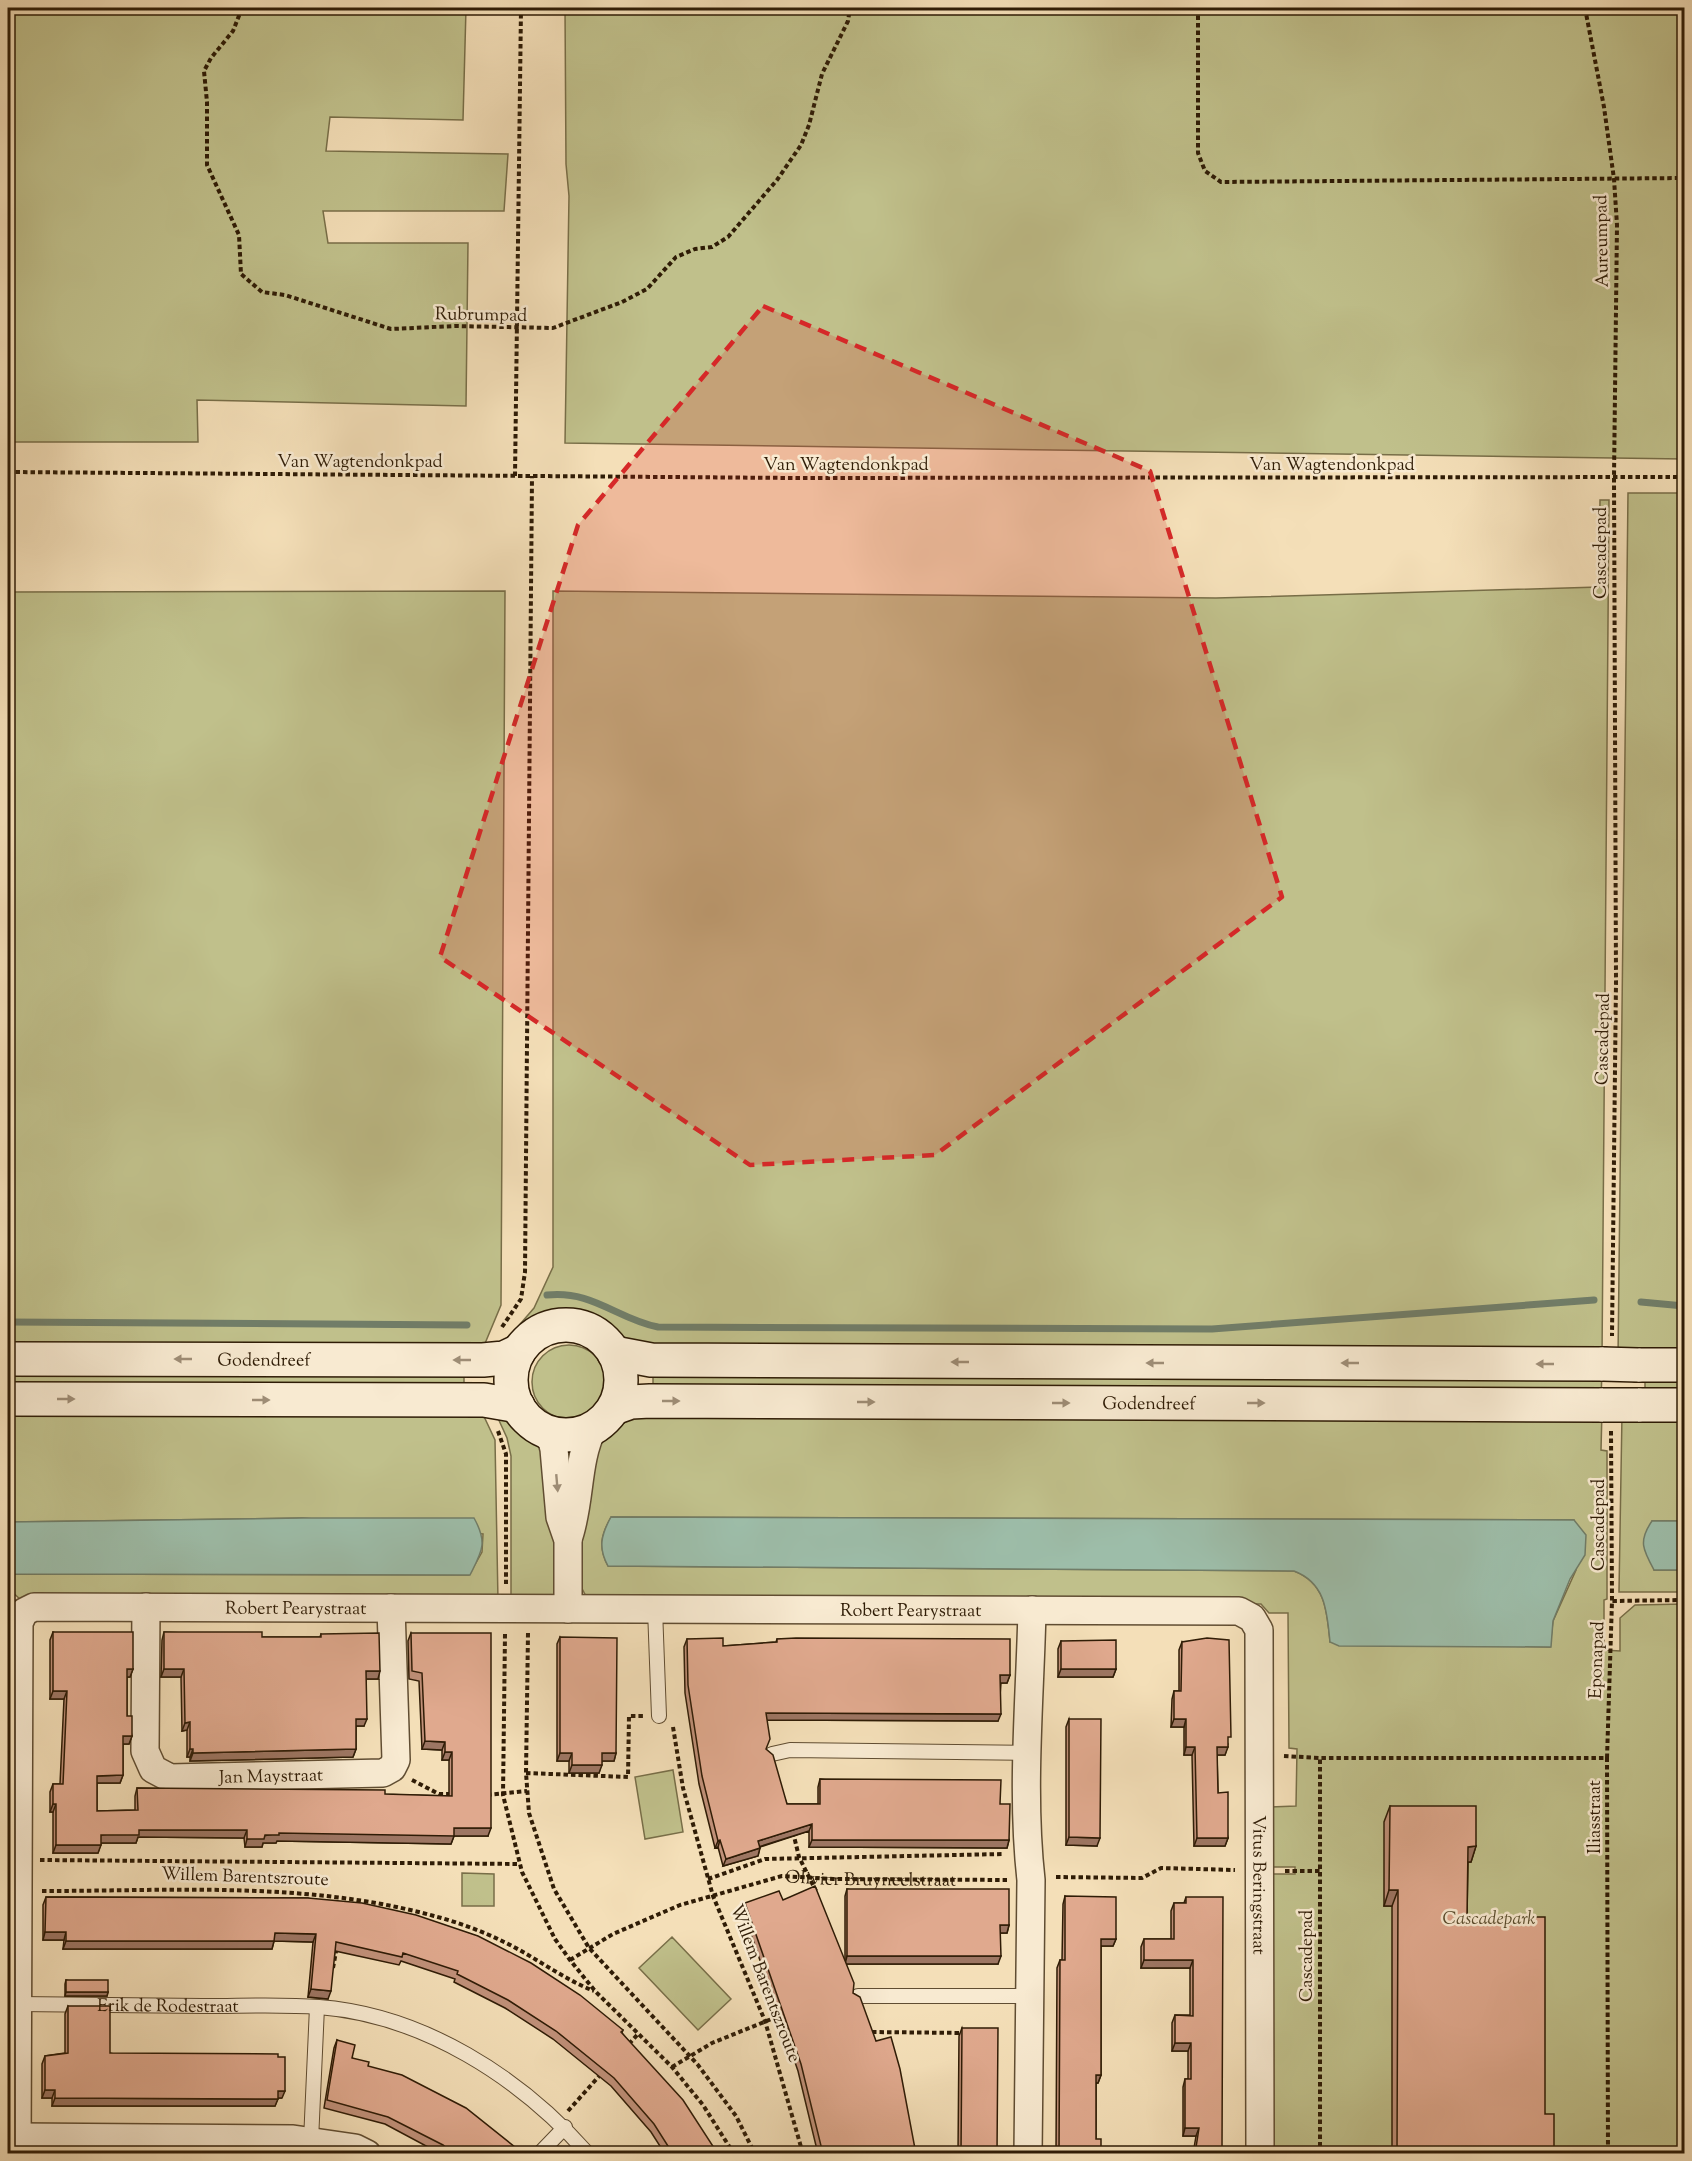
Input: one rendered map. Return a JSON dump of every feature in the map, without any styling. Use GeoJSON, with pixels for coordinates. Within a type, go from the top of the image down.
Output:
{"type":"FeatureCollection","features":[{"type":"Feature","properties":{"kind":"main road"},"geometry":{"type":"LineString","coordinates":[[567,1324],[595,1333],[606,1341],[614,1353],[621,1380],[604,1418],[568,1435],[542,1429],[525,1416],[513,1393],[512,1379],[519,1351],[540,1332],[567,1324]]}},
{"type":"Feature","properties":{"kind":"main road","name":"Godendreef"},"geometry":{"type":"LineString","coordinates":[[8,1359],[483,1360],[504,1358],[519,1351]]}},
{"type":"Feature","properties":{"kind":"main road"},"geometry":{"type":"LineString","coordinates":[[614,1353],[651,1360],[1618,1359],[1684,1365]]}},
{"type":"Feature","properties":{"kind":"main road"},"geometry":{"type":"LineString","coordinates":[[8,1399],[484,1400],[519,1406]]}},
{"type":"Feature","properties":{"kind":"main road","name":"Godendreef"},"geometry":{"type":"LineString","coordinates":[[604,1418],[631,1402],[650,1401],[1607,1415],[1638,1405],[1684,1405]]}},
{"type":"Feature","properties":{"kind":"street"},"geometry":{"type":"LineString","coordinates":[[568,1609],[568,1540],[576,1515],[584,1450],[604,1418]]}},
{"type":"Feature","properties":{"kind":"street"},"geometry":{"type":"LineString","coordinates":[[542,1429],[552,1441],[554,1449],[560,1517],[568,1540]]}},
{"type":"Feature","properties":{"kind":"street","name":"Robert Pearystraat"},"geometry":{"type":"LineString","coordinates":[[18,1860],[19,1623],[24,1612],[34,1607],[1239,1611],[1252,1618]]}},
{"type":"Feature","properties":{"kind":"street","name":"Jan Maystraat"},"geometry":{"type":"LineString","coordinates":[[146,1607],[145,1751],[147,1761],[160,1775],[170,1778],[383,1773],[392,1768]]}},
{"type":"Feature","properties":{"kind":"street"},"geometry":{"type":"LineString","coordinates":[[391,1608],[396,1760],[392,1768]]}},
{"type":"Feature","properties":{"kind":"street"},"geometry":{"type":"LineString","coordinates":[[1028,2154],[1030,1996],[1028,1753],[1032,1610]]}},
{"type":"Feature","properties":{"kind":"street","name":"Vitus Beringstraat"},"geometry":{"type":"LineString","coordinates":[[1252,1618],[1259,1630],[1260,2154]]}},
{"type":"Feature","properties":{"kind":"street"},"geometry":{"type":"LineString","coordinates":[[18,1860],[17,2145],[257,2145],[310,2141],[355,2148],[367,2154]]}},
{"type":"Feature","properties":{"kind":"lane"},"geometry":{"type":"LineString","coordinates":[[655,1609],[659,1716]]}},
{"type":"Feature","properties":{"kind":"lane"},"geometry":{"type":"LineString","coordinates":[[772,1754],[790,1750],[1028,1753]]}},
{"type":"Feature","properties":{"kind":"lane"},"geometry":{"type":"LineString","coordinates":[[858,1996],[1030,1996]]}},
{"type":"Feature","properties":{"kind":"lane","name":"Erik de Rodestraat"},"geometry":{"type":"LineString","coordinates":[[18,2004],[323,2008],[389,2022],[441,2042],[488,2067],[530,2097],[561,2124],[588,2154]]}},
{"type":"Feature","properties":{"kind":"lane"},"geometry":{"type":"LineString","coordinates":[[310,2141],[323,2008]]}},
{"type":"Feature","properties":{"kind":"lane"},"geometry":{"type":"LineString","coordinates":[[538,2154],[561,2124]]}},
{"type":"Feature","properties":{"kind":"path","name":"Rubrumpad"},"geometry":{"type":"LineString","coordinates":[[242,8],[233,31],[211,58],[204,71],[207,102],[207,165],[239,236],[241,274],[247,282],[262,292],[285,295],[391,328],[455,326],[553,328],[589,317],[647,289],[676,257],[695,249],[712,247],[728,237],[777,180],[801,146],[822,74],[848,21],[850,8]]}},
{"type":"Feature","properties":{"kind":"path"},"geometry":{"type":"LineString","coordinates":[[515,476],[520,8]]}},
{"type":"Feature","properties":{"kind":"path"},"geometry":{"type":"LineString","coordinates":[[1198,8],[1198,153],[1205,171],[1221,182],[1684,178]]}},
{"type":"Feature","properties":{"kind":"path","name":"Aureumpad"},"geometry":{"type":"LineString","coordinates":[[1585,8],[1614,179],[1617,237],[1614,477]]}},
{"type":"Feature","properties":{"kind":"path","name":"Van Wagtendonkpad"},"geometry":{"type":"LineString","coordinates":[[8,472],[515,476],[1684,477]]}},
{"type":"Feature","properties":{"kind":"path"},"geometry":{"type":"LineString","coordinates":[[483,1360],[491,1341],[521,1299],[525,1272],[532,476]]}},
{"type":"Feature","properties":{"kind":"path","name":"Cascadepad"},"geometry":{"type":"LineString","coordinates":[[1614,477],[1618,1359]]}},
{"type":"Feature","properties":{"kind":"path"},"geometry":{"type":"LineString","coordinates":[[484,1400],[506,1454],[529,1813],[554,1889],[589,1948],[691,2056],[736,2116],[755,2154]]}},
{"type":"Feature","properties":{"kind":"path","name":"Cascadepad"},"geometry":{"type":"LineString","coordinates":[[1607,1415],[1612,1601]]}},
{"type":"Feature","properties":{"kind":"path","name":"Eponapad"},"geometry":{"type":"LineString","coordinates":[[1607,1758],[1612,1601],[1684,1600]]}},
{"type":"Feature","properties":{"kind":"path","name":"Willem Barentszroute"},"geometry":{"type":"LineString","coordinates":[[517,1609],[503,1795],[520,1864],[555,1939],[570,1960],[595,1991],[672,2067],[703,2105],[734,2154]]}},
{"type":"Feature","properties":{"kind":"path"},"geometry":{"type":"LineString","coordinates":[[526,1773],[628,1777],[628,1716],[659,1716]]}},
{"type":"Feature","properties":{"kind":"path","name":"Willem Barentszroute"},"geometry":{"type":"LineString","coordinates":[[659,1716],[671,1716],[683,1788],[713,1896],[765,2021],[803,2154]]}},
{"type":"Feature","properties":{"kind":"path","name":"Iliasstraat"},"geometry":{"type":"LineString","coordinates":[[1259,1754],[1320,1758],[1607,1758],[1608,2154]]}},
{"type":"Feature","properties":{"kind":"path","name":"Cascadepad"},"geometry":{"type":"LineString","coordinates":[[1320,1758],[1320,2154]]}},
{"type":"Feature","properties":{"kind":"path"},"geometry":{"type":"LineString","coordinates":[[392,1768],[439,1794],[460,1795]]}},
{"type":"Feature","properties":{"kind":"path"},"geometry":{"type":"LineString","coordinates":[[481,1795],[503,1795],[527,1791]]}},
{"type":"Feature","properties":{"kind":"path"},"geometry":{"type":"LineString","coordinates":[[790,1822],[799,1857],[819,1899]]}},
{"type":"Feature","properties":{"kind":"path"},"geometry":{"type":"LineString","coordinates":[[708,1879],[765,1859],[799,1857],[1029,1867],[1046,1877],[1142,1878],[1161,1868],[1320,1871]]}},
{"type":"Feature","properties":{"kind":"path"},"geometry":{"type":"LineString","coordinates":[[18,1860],[520,1864]]}},
{"type":"Feature","properties":{"kind":"path","name":"Olivier Bruyneelstraat"},"geometry":{"type":"LineString","coordinates":[[713,1896],[782,1876],[833,1880],[1029,1867]]}},
{"type":"Feature","properties":{"kind":"path","name":"Willem Barentszroute"},"geometry":{"type":"LineString","coordinates":[[18,1892],[258,1891],[345,1898],[435,1916],[502,1941],[576,1984],[595,1991]]}},
{"type":"Feature","properties":{"kind":"path","name":"Willem Barentszroute"},"geometry":{"type":"LineString","coordinates":[[570,1960],[613,1934],[680,1905],[713,1896]]}},
{"type":"Feature","properties":{"kind":"path"},"geometry":{"type":"LineString","coordinates":[[343,1908],[345,1898]]}},
{"type":"Feature","properties":{"kind":"path"},"geometry":{"type":"LineString","coordinates":[[323,2008],[338,1940]]}},
{"type":"Feature","properties":{"kind":"path"},"geometry":{"type":"LineString","coordinates":[[858,1996],[873,2041]]}},
{"type":"Feature","properties":{"kind":"path"},"geometry":{"type":"LineString","coordinates":[[672,2067],[712,2043],[788,2013]]}},
{"type":"Feature","properties":{"kind":"path"},"geometry":{"type":"LineString","coordinates":[[872,2032],[974,2033]]}},
{"type":"Feature","properties":{"kind":"path"},"geometry":{"type":"LineString","coordinates":[[622,2051],[639,2034]]}},
{"type":"Feature","properties":{"kind":"path"},"geometry":{"type":"LineString","coordinates":[[561,2124],[606,2069]]}},
{"type":"Feature","properties":{"kind":"highlighted area"},"geometry":{"type":"Polygon","coordinates":[[[763,306],[1150,471],[1282,897],[935,1155],[750,1165],[440,957],[578,525],[763,306]]]}},
{"type":"Feature","properties":{"kind":"green space"},"geometry":{"type":"Polygon","coordinates":[[[8,8],[466,8],[463,120],[330,117],[326,151],[508,154],[504,211],[323,211],[328,243],[468,243],[466,406],[197,400],[198,442],[8,442],[8,8]]]}},
{"type":"Feature","properties":{"kind":"green space"},"geometry":{"type":"Polygon","coordinates":[[[565,8],[1684,8],[1684,459],[565,443],[569,196],[566,164],[565,8]]]}},
{"type":"Feature","properties":{"kind":"green space"},"geometry":{"type":"Polygon","coordinates":[[[1628,493],[1684,493],[1684,1358],[1618,1358],[1628,493]]]}},
{"type":"Feature","properties":{"kind":"green space"},"geometry":{"type":"Polygon","coordinates":[[[1600,500],[1609,500],[1602,1358],[650,1354],[624,1342],[595,1323],[567,1315],[547,1318],[515,1339],[503,1344],[534,1308],[553,1267],[553,591],[1216,598],[1599,587],[1600,500]]]}},
{"type":"Feature","properties":{"kind":"green space"},"geometry":{"type":"Polygon","coordinates":[[[505,591],[501,1305],[481,1353],[8,1355],[8,592],[505,591]]]}},
{"type":"Feature","properties":{"kind":"green space"},"geometry":{"type":"Polygon","coordinates":[[[562,1345],[576,1345],[590,1351],[600,1361],[606,1375],[606,1389],[600,1403],[590,1413],[576,1419],[562,1419],[548,1413],[538,1403],[532,1389],[532,1375],[538,1361],[548,1351],[562,1345]]]}},
{"type":"Feature","properties":{"kind":"green space"},"geometry":{"type":"Polygon","coordinates":[[[8,1367],[464,1368],[464,1396],[8,1394],[8,1367]]]}},
{"type":"Feature","properties":{"kind":"green space"},"geometry":{"type":"Polygon","coordinates":[[[653,1369],[1602,1371],[1601,1399],[653,1396],[653,1369]]]}},
{"type":"Feature","properties":{"kind":"green space"},"geometry":{"type":"Polygon","coordinates":[[[1645,1371],[1684,1371],[1684,1399],[1645,1399],[1645,1371]]]}},
{"type":"Feature","properties":{"kind":"green space"},"geometry":{"type":"Polygon","coordinates":[[[8,1407],[480,1408],[495,1440],[498,1601],[22,1601],[8,1588],[8,1574],[469,1575],[482,1552],[483,1534],[303,1518],[8,1522],[8,1407]]]}},
{"type":"Feature","properties":{"kind":"green space","name":"Cascadepark"},"geometry":{"type":"Polygon","coordinates":[[[1602,1411],[1601,1450],[1607,1451],[1607,1599],[1604,1600],[1604,1650],[1620,1651],[1620,1618],[1635,1605],[1684,1604],[1684,2153],[1268,2153],[1268,1874],[1295,1874],[1295,1867],[1268,1867],[1268,1807],[1296,1806],[1297,1749],[1289,1748],[1288,1613],[1269,1613],[1261,1604],[587,1598],[578,1581],[586,1493],[593,1460],[597,1449],[611,1432],[643,1412],[1602,1411]],[[611,1517],[603,1535],[602,1547],[608,1566],[1294,1571],[1305,1576],[1319,1591],[1326,1610],[1330,1642],[1550,1647],[1553,1621],[1576,1570],[1574,1520],[611,1517]]]}},
{"type":"Feature","properties":{"kind":"green space"},"geometry":{"type":"Polygon","coordinates":[[[1622,1414],[1684,1414],[1684,1521],[1652,1521],[1654,1570],[1684,1570],[1684,1592],[1619,1592],[1622,1414]]]}},
{"type":"Feature","properties":{"kind":"green space"},"geometry":{"type":"Polygon","coordinates":[[[497,1416],[516,1419],[543,1444],[557,1541],[557,1593],[553,1597],[511,1595],[511,1456],[507,1438],[497,1416]]]}},
{"type":"Feature","properties":{"kind":"green space"},"geometry":{"type":"Polygon","coordinates":[[[673,1770],[683,1832],[645,1839],[635,1777],[673,1770]]]}},
{"type":"Feature","properties":{"kind":"green space"},"geometry":{"type":"Polygon","coordinates":[[[462,1873],[494,1874],[494,1906],[462,1906],[462,1873]]]}},
{"type":"Feature","properties":{"kind":"green space"},"geometry":{"type":"Polygon","coordinates":[[[672,1937],[731,1999],[698,2030],[639,1968],[672,1937]]]}},
{"type":"Feature","properties":{"kind":"shaded area"},"geometry":{"type":"Polygon","coordinates":[[[611,1517],[1574,1520],[1586,1535],[1585,1555],[1570,1579],[1553,1621],[1551,1647],[1339,1646],[1330,1642],[1326,1610],[1319,1591],[1305,1576],[1294,1571],[608,1566],[602,1542],[611,1517]]]}},
{"type":"Feature","properties":{"kind":"shaded area"},"geometry":{"type":"Polygon","coordinates":[[[474,1518],[481,1534],[482,1547],[470,1575],[8,1574],[8,1522],[474,1518]]]}},
{"type":"Feature","properties":{"kind":"shaded area"},"geometry":{"type":"Polygon","coordinates":[[[1652,1521],[1684,1521],[1684,1570],[1654,1570],[1644,1546],[1645,1534],[1652,1521]]]}},
{"type":"Feature","properties":{"kind":"building"},"geometry":{"type":"Polygon","coordinates":[[[53,1632],[133,1632],[133,1669],[127,1669],[127,1716],[132,1716],[132,1736],[123,1736],[123,1775],[97,1776],[97,1811],[138,1810],[137,1788],[385,1790],[385,1794],[452,1796],[452,1752],[445,1752],[445,1742],[425,1741],[422,1673],[412,1671],[411,1633],[491,1633],[491,1828],[454,1828],[454,1836],[279,1833],[279,1835],[265,1835],[264,1839],[247,1839],[247,1830],[139,1830],[139,1835],[101,1835],[101,1845],[56,1845],[56,1804],[53,1804],[53,1784],[63,1784],[67,1691],[53,1691],[53,1632]]]}},
{"type":"Feature","properties":{"kind":"building"},"geometry":{"type":"Polygon","coordinates":[[[164,1632],[262,1632],[262,1637],[321,1637],[321,1634],[379,1633],[380,1671],[366,1671],[367,1719],[356,1719],[356,1749],[193,1753],[193,1749],[190,1749],[190,1722],[185,1723],[184,1669],[164,1669],[164,1632]]]}},
{"type":"Feature","properties":{"kind":"building"},"geometry":{"type":"Polygon","coordinates":[[[560,1637],[617,1638],[616,1753],[602,1753],[602,1765],[572,1765],[572,1753],[560,1753],[560,1637]]]}},
{"type":"Feature","properties":{"kind":"building"},"geometry":{"type":"Polygon","coordinates":[[[723,1638],[723,1646],[777,1642],[777,1639],[796,1638],[1010,1639],[1010,1675],[1000,1675],[1001,1714],[766,1713],[770,1739],[766,1749],[773,1755],[787,1804],[820,1804],[820,1779],[1001,1780],[1000,1804],[1010,1804],[1009,1840],[812,1840],[812,1824],[758,1841],[760,1848],[726,1859],[720,1840],[718,1841],[702,1776],[688,1685],[687,1639],[723,1638]]]}},
{"type":"Feature","properties":{"kind":"building"},"geometry":{"type":"Polygon","coordinates":[[[1207,1638],[1229,1640],[1231,1737],[1228,1737],[1228,1747],[1217,1747],[1218,1793],[1228,1792],[1228,1838],[1197,1838],[1195,1747],[1186,1747],[1186,1719],[1174,1719],[1174,1691],[1181,1691],[1182,1642],[1207,1638]]]}},
{"type":"Feature","properties":{"kind":"building"},"geometry":{"type":"Polygon","coordinates":[[[1116,1640],[1116,1669],[1061,1669],[1061,1641],[1116,1640]]]}},
{"type":"Feature","properties":{"kind":"building"},"geometry":{"type":"Polygon","coordinates":[[[1069,1719],[1101,1719],[1100,1838],[1069,1837],[1069,1719]]]}},
{"type":"Feature","properties":{"kind":"building"},"geometry":{"type":"Polygon","coordinates":[[[1390,1806],[1476,1806],[1476,1846],[1468,1847],[1467,1917],[1545,1917],[1545,2114],[1554,2114],[1554,2154],[1397,2154],[1398,1890],[1389,1890],[1390,1806]]]}},
{"type":"Feature","properties":{"kind":"building"},"geometry":{"type":"Polygon","coordinates":[[[815,1886],[854,1983],[853,1993],[860,1997],[876,2041],[891,2037],[900,2069],[916,2154],[823,2154],[801,2064],[745,1903],[779,1891],[783,1900],[815,1886]]]}},
{"type":"Feature","properties":{"kind":"building"},"geometry":{"type":"Polygon","coordinates":[[[847,1889],[1009,1889],[1009,1925],[1000,1925],[1001,1956],[847,1956],[847,1889]]]}},
{"type":"Feature","properties":{"kind":"building"},"geometry":{"type":"Polygon","coordinates":[[[1065,1896],[1116,1897],[1116,1939],[1101,1939],[1101,2075],[1096,2075],[1096,2139],[1101,2139],[1101,2154],[1059,2154],[1060,1960],[1065,1960],[1065,1896]]]}},
{"type":"Feature","properties":{"kind":"building"},"geometry":{"type":"Polygon","coordinates":[[[46,1897],[308,1898],[362,1903],[416,1915],[478,1936],[531,1963],[580,1995],[623,2030],[621,2032],[683,2100],[718,2154],[673,2154],[654,2124],[614,2078],[556,2031],[508,2000],[457,1974],[458,1971],[403,1953],[402,1957],[336,1942],[331,1991],[311,1989],[316,1934],[275,1933],[274,1941],[66,1941],[66,1932],[45,1932],[46,1897]]]}},
{"type":"Feature","properties":{"kind":"building"},"geometry":{"type":"Polygon","coordinates":[[[1186,1897],[1223,1897],[1222,2149],[1227,2149],[1227,2154],[1195,2154],[1199,2128],[1185,2128],[1185,2079],[1191,2079],[1191,2043],[1175,2043],[1175,2015],[1193,2016],[1193,1960],[1144,1960],[1144,1939],[1174,1939],[1174,1903],[1186,1903],[1186,1897]]]}},
{"type":"Feature","properties":{"kind":"building"},"geometry":{"type":"Polygon","coordinates":[[[66,1980],[108,1980],[108,1992],[66,1992],[66,1980]]]}},
{"type":"Feature","properties":{"kind":"building"},"geometry":{"type":"Polygon","coordinates":[[[68,2006],[110,2006],[110,2053],[278,2054],[278,2057],[285,2057],[285,2091],[278,2091],[278,2099],[55,2098],[55,2090],[45,2090],[45,2056],[68,2053],[68,2006]]]}},
{"type":"Feature","properties":{"kind":"building"},"geometry":{"type":"Polygon","coordinates":[[[962,2028],[998,2028],[997,2154],[961,2154],[962,2028]]]}},
{"type":"Feature","properties":{"kind":"building"},"geometry":{"type":"Polygon","coordinates":[[[337,2040],[355,2045],[352,2058],[369,2062],[368,2066],[402,2075],[466,2108],[520,2151],[517,2154],[454,2154],[443,2145],[388,2117],[327,2100],[337,2040]]]}},
{"type":"Feature","properties":{"kind":"waterway"},"geometry":{"type":"LineString","coordinates":[[547,1295],[563,1295],[592,1301],[630,1318],[658,1327],[1212,1329],[1594,1300]]}},
{"type":"Feature","properties":{"kind":"waterway"},"geometry":{"type":"LineString","coordinates":[[1641,1302],[1684,1306]]}},
{"type":"Feature","properties":{"kind":"waterway"},"geometry":{"type":"LineString","coordinates":[[8,1322],[467,1325]]}}]}
